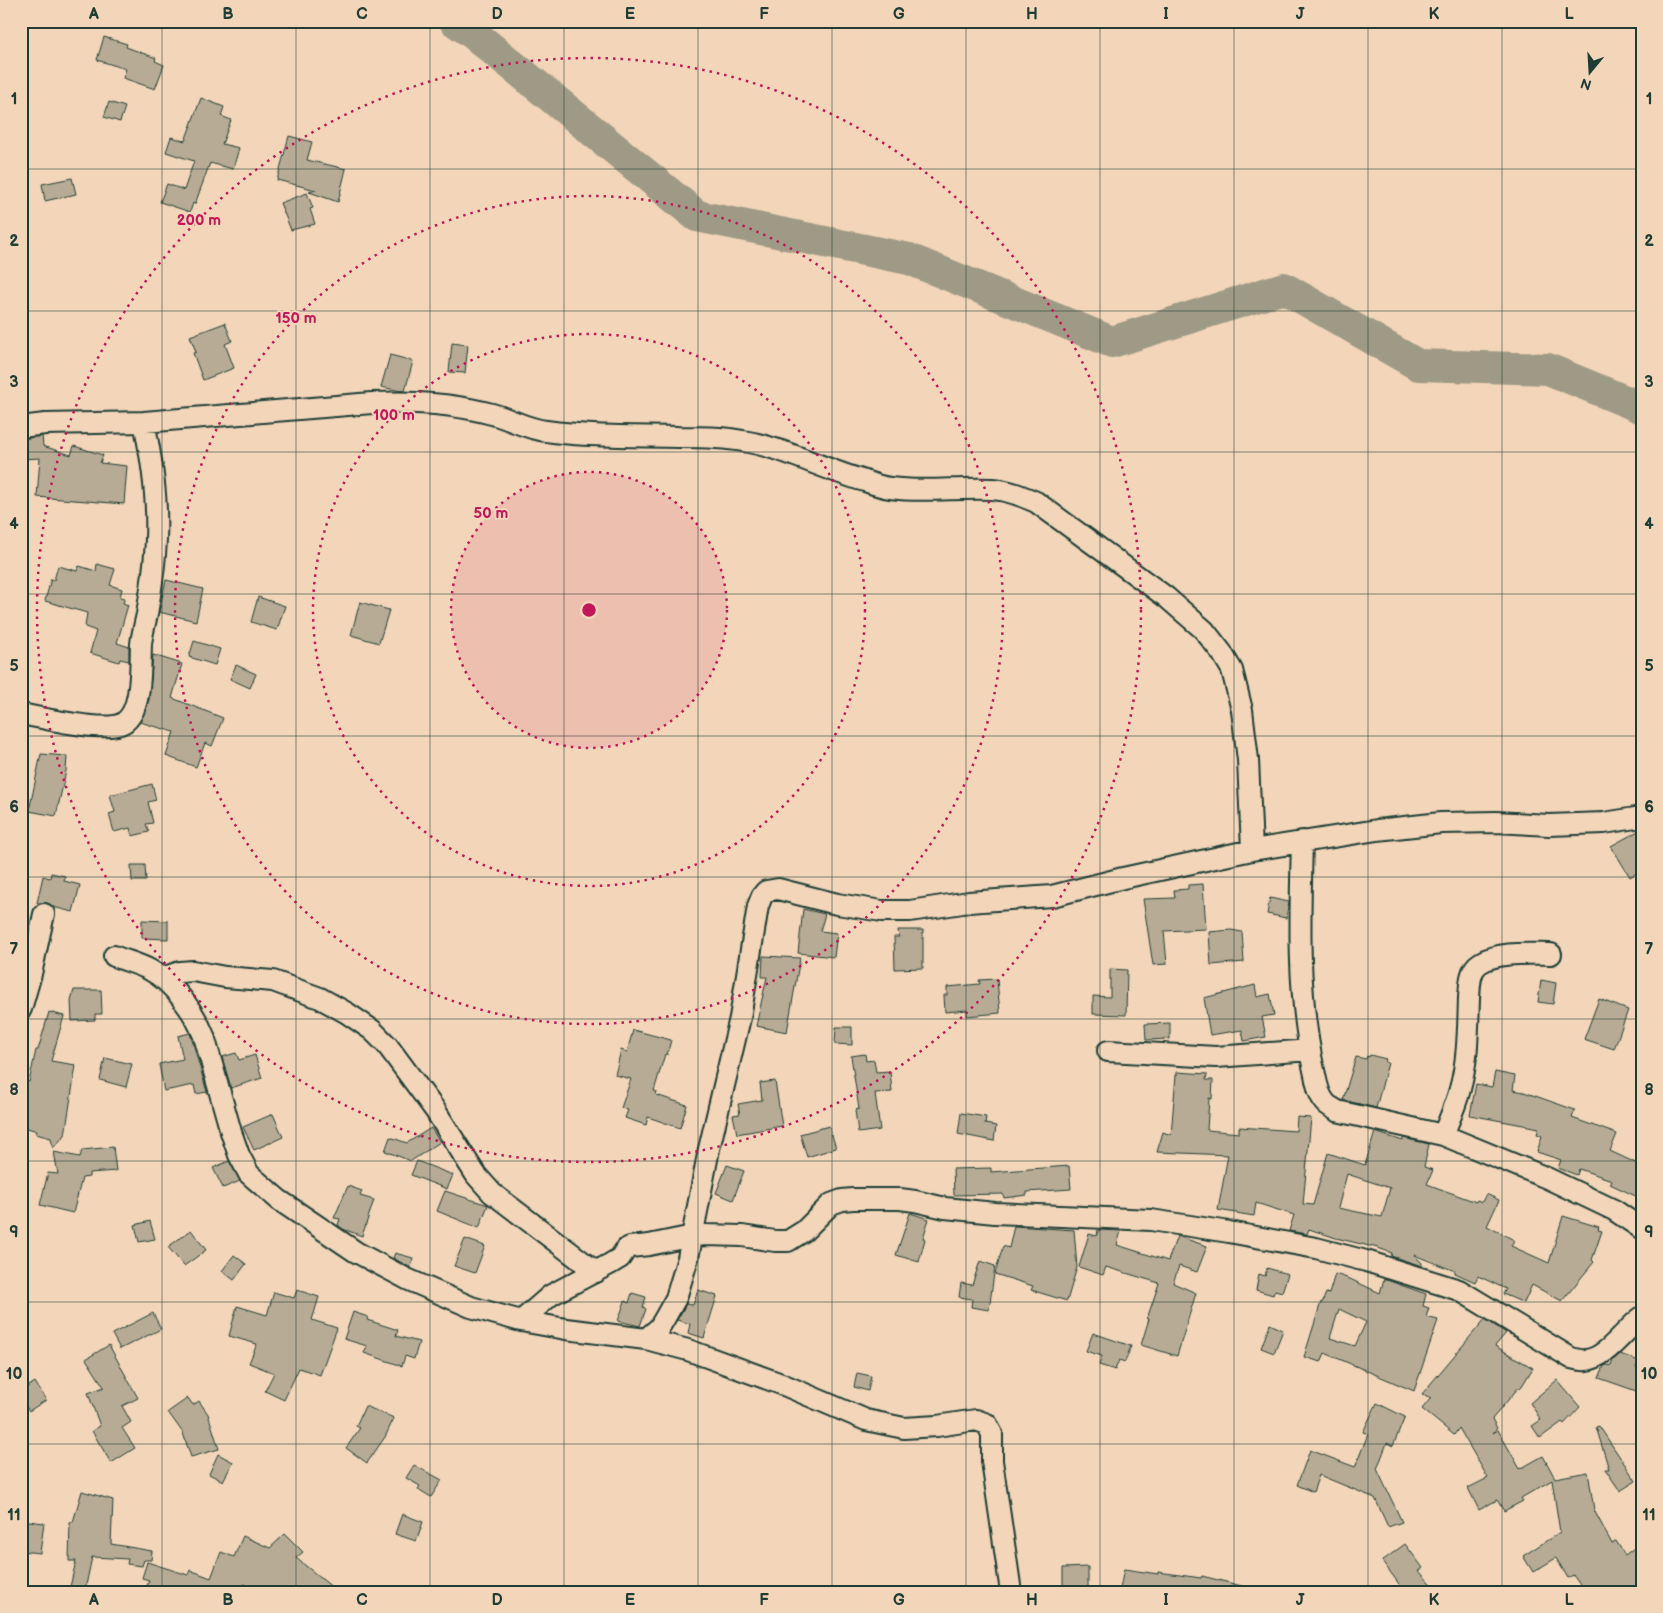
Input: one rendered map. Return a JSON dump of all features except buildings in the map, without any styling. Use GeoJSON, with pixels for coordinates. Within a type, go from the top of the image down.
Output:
{"type":"FeatureCollection","features":[{"type":"Feature","properties":{"kind":"street"},"geometry":{"type":"LineString","coordinates":[[21,426],[144,422],[372,402],[435,402],[463,406],[494,415],[521,426],[544,431],[608,435],[708,437],[743,441],[781,452],[844,476],[888,488],[927,491],[993,489],[1014,493],[1036,502],[1166,597],[1204,630],[1222,653],[1232,670],[1242,710],[1248,760],[1252,850]]}},
{"type":"Feature","properties":{"kind":"street"},"geometry":{"type":"LineString","coordinates":[[21,714],[92,726],[113,727],[123,723],[131,716],[137,699],[142,642],[156,539],[153,468],[144,422]]}},
{"type":"Feature","properties":{"kind":"street"},"geometry":{"type":"LineString","coordinates":[[646,1339],[659,1328],[676,1298],[686,1265],[727,1069],[740,1018],[758,906],[766,890],[778,889],[836,904],[882,911],[910,911],[969,902],[1052,896],[1123,878],[1252,850],[1302,841],[1441,823],[1496,822],[1549,825],[1604,823],[1642,817]]}},
{"type":"Feature","properties":{"kind":"street"},"geometry":{"type":"LineString","coordinates":[[1302,841],[1299,941],[1305,1017],[1317,1085],[1325,1102],[1337,1111],[1443,1135],[1547,1178],[1614,1210],[1642,1228]]}},
{"type":"Feature","properties":{"kind":"street"},"geometry":{"type":"LineString","coordinates":[[21,1010],[44,914]]}},
{"type":"Feature","properties":{"kind":"street"},"geometry":{"type":"LineString","coordinates":[[1443,1135],[1460,1088],[1464,1070],[1468,1032],[1470,978],[1474,968],[1480,962],[1494,957],[1520,954],[1551,954]]}},
{"type":"Feature","properties":{"kind":"street"},"geometry":{"type":"LineString","coordinates":[[114,956],[151,970],[162,978],[198,1022],[204,1036],[239,1155],[249,1174],[264,1188],[356,1252],[407,1279],[471,1307],[521,1321],[566,1329],[646,1339],[688,1350],[784,1385],[866,1420],[904,1428],[937,1426],[976,1420],[986,1424],[992,1434],[992,1461],[1011,1592]]}},
{"type":"Feature","properties":{"kind":"street"},"geometry":{"type":"LineString","coordinates":[[162,978],[180,972],[193,971],[225,977],[273,981],[320,998],[347,1012],[372,1030],[387,1045],[435,1110],[476,1175],[492,1192],[596,1272]]}},
{"type":"Feature","properties":{"kind":"street"},"geometry":{"type":"LineString","coordinates":[[1108,1051],[1216,1057],[1310,1050]]}},
{"type":"Feature","properties":{"kind":"street"},"geometry":{"type":"LineString","coordinates":[[521,1321],[551,1295],[618,1259],[630,1247],[692,1237],[724,1235],[788,1241],[804,1231],[831,1204],[853,1199],[915,1201],[945,1208],[995,1213],[1151,1220],[1316,1248],[1407,1272],[1459,1290],[1571,1358],[1586,1361],[1598,1357],[1631,1324],[1642,1317]]}},
{"type":"Feature","properties":{"kind":"waterway"},"geometry":{"type":"LineString","coordinates":[[455,21],[475,35],[697,216],[909,259],[1112,342],[1284,288],[1418,365],[1548,369],[1642,408]]}}]}
